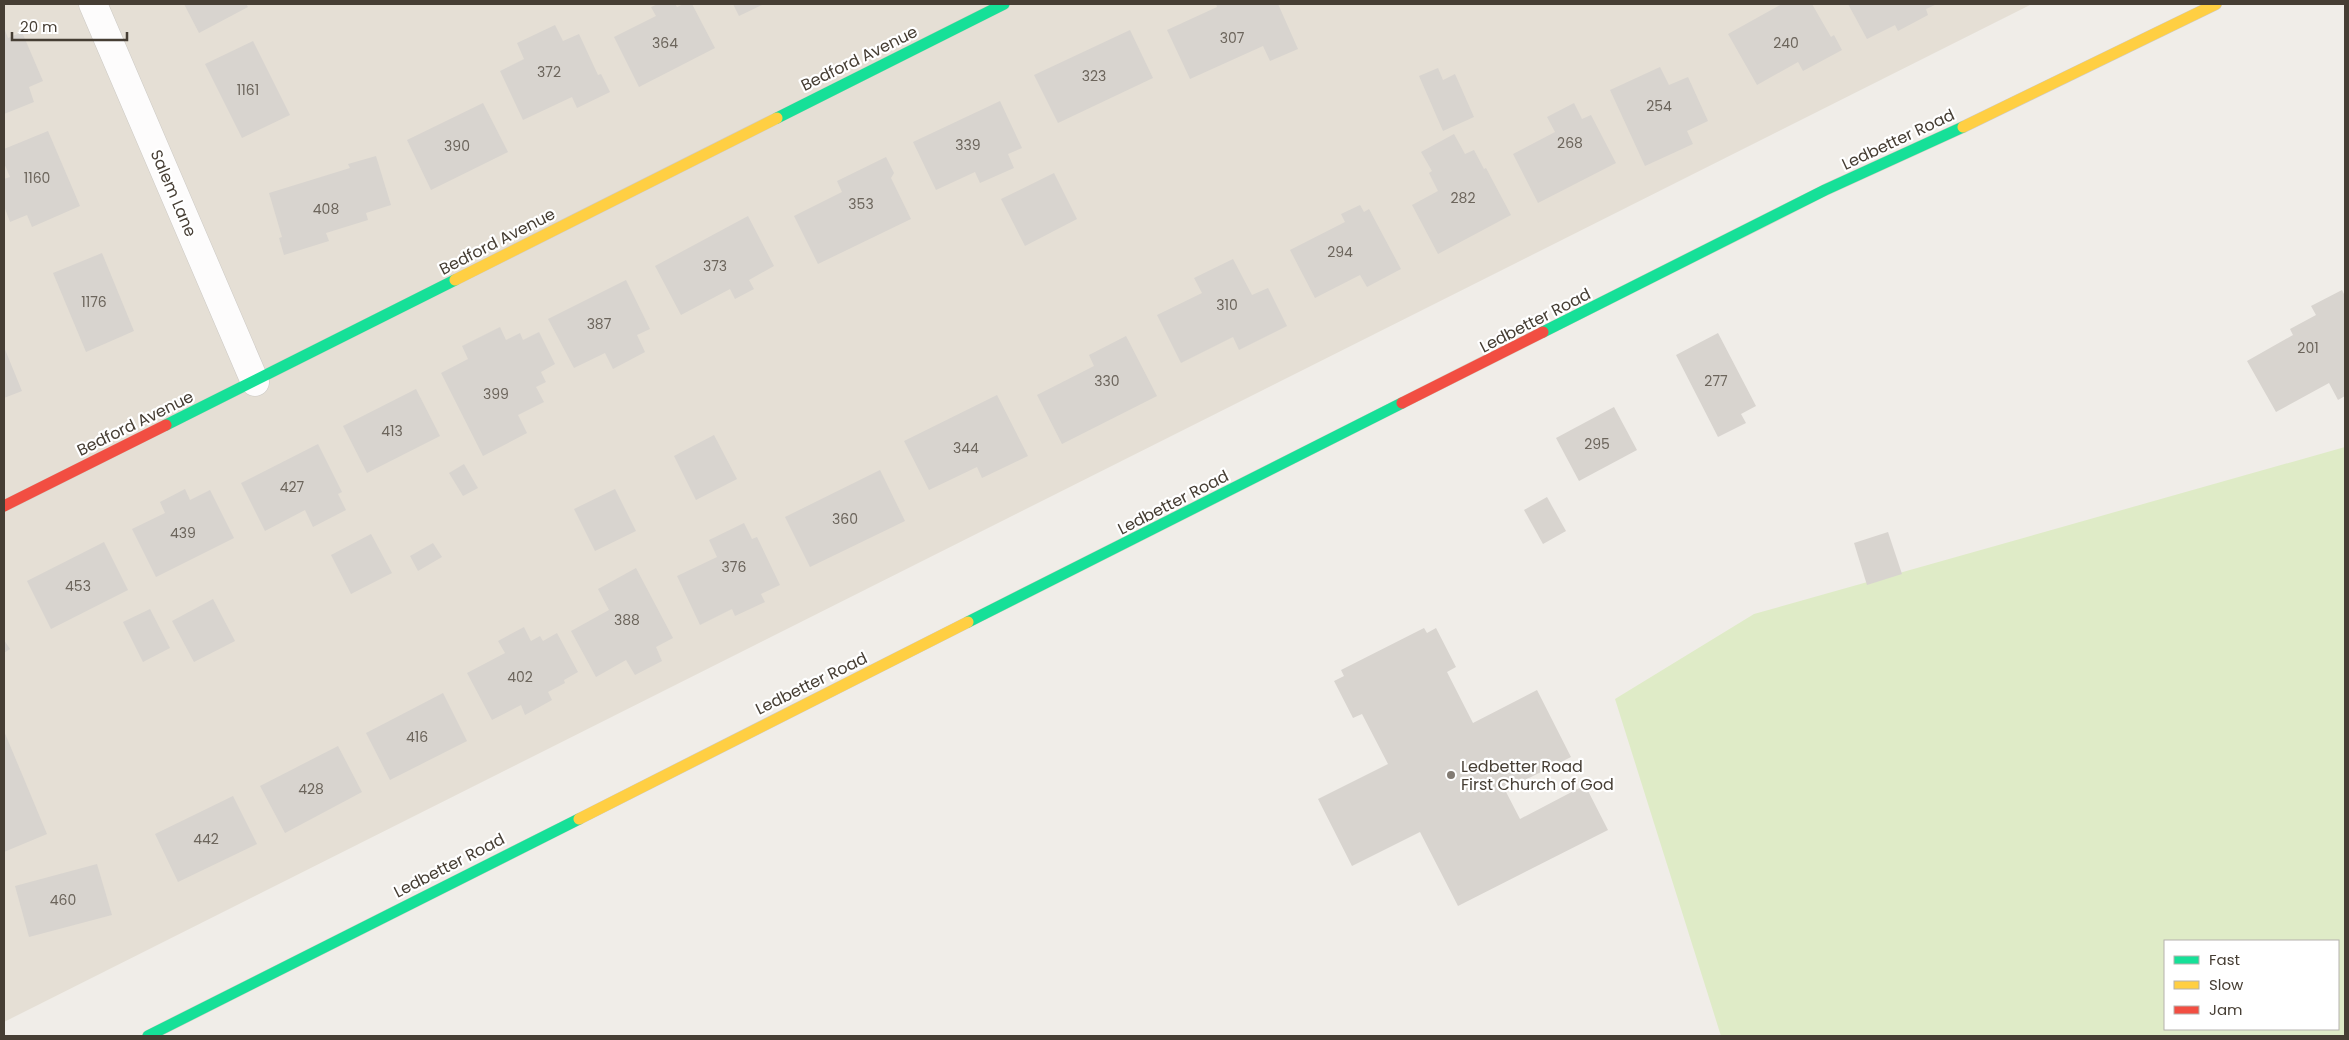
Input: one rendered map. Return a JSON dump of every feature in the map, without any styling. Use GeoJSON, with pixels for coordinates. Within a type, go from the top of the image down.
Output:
{"type":"FeatureCollection","features":[{"type":"Feature","properties":{"kind":"street","name":"Salem Lane"},"geometry":{"type":"LineString","coordinates":[[93,4],[255,382]]}},
{"type":"Feature","properties":{"kind":"street","name":"Bedford Avenue"},"geometry":{"type":"LineString","coordinates":[[4,506],[255,382],[1004,4]]}},
{"type":"Feature","properties":{"kind":"street","name":"Ledbetter Road"},"geometry":{"type":"LineString","coordinates":[[148,1036],[1825,190],[2002,110],[2216,4]]}},
{"type":"Feature","properties":{"kind":"shaded area"},"geometry":{"type":"Polygon","coordinates":[[[4,4],[2032,4],[4,1022],[4,4]]]}},
{"type":"Feature","properties":{"kind":"green space"},"geometry":{"type":"Polygon","coordinates":[[[2345,447],[2345,1036],[1721,1036],[1615,699],[1754,614],[2345,447]]]}},
{"type":"Feature","properties":{"kind":"building"},"geometry":{"type":"Polygon","coordinates":[[[184,4],[246,4],[248,7],[199,33],[184,4]]]}},
{"type":"Feature","properties":{"kind":"building"},"geometry":{"type":"Polygon","coordinates":[[[658,4],[675,4],[677,7],[684,4],[692,4],[715,48],[639,87],[614,37],[656,16],[651,7],[658,4]]]}},
{"type":"Feature","properties":{"kind":"building"},"geometry":{"type":"Polygon","coordinates":[[[733,4],[764,4],[739,16],[733,4]]]}},
{"type":"Feature","properties":{"kind":"building"},"geometry":{"type":"Polygon","coordinates":[[[1216,4],[1278,4],[1298,49],[1270,61],[1263,46],[1190,79],[1167,30],[1217,7],[1216,4]]]}},
{"type":"Feature","properties":{"kind":"building"},"geometry":{"type":"Polygon","coordinates":[[[1782,4],[1812,4],[1831,37],[1834,35],[1842,50],[1803,71],[1798,62],[1757,85],[1728,34],[1782,4]]]}},
{"type":"Feature","properties":{"kind":"building"},"geometry":{"type":"Polygon","coordinates":[[[1848,4],[1937,4],[1926,9],[1928,15],[1898,31],[1895,25],[1867,39],[1848,4]]]}},
{"type":"Feature","properties":{"kind":"building"},"geometry":{"type":"Polygon","coordinates":[[[555,25],[563,41],[579,34],[598,75],[601,74],[610,92],[577,108],[572,97],[523,120],[500,71],[524,59],[517,43],[555,25]]]}},
{"type":"Feature","properties":{"kind":"building"},"geometry":{"type":"Polygon","coordinates":[[[4,28],[8,38],[22,32],[43,81],[29,87],[34,102],[4,114],[4,28]]]}},
{"type":"Feature","properties":{"kind":"building"},"geometry":{"type":"Polygon","coordinates":[[[1130,30],[1153,78],[1058,123],[1034,75],[1130,30]]]}},
{"type":"Feature","properties":{"kind":"building"},"geometry":{"type":"Polygon","coordinates":[[[253,41],[290,115],[242,138],[205,64],[253,41]]]}},
{"type":"Feature","properties":{"kind":"building"},"geometry":{"type":"Polygon","coordinates":[[[1660,67],[1669,85],[1688,77],[1708,121],[1687,131],[1693,144],[1645,166],[1610,90],[1660,67]]]}},
{"type":"Feature","properties":{"kind":"building"},"geometry":{"type":"Polygon","coordinates":[[[1438,68],[1443,80],[1455,74],[1474,117],[1443,131],[1419,76],[1438,68]]]}},
{"type":"Feature","properties":{"kind":"building"},"geometry":{"type":"Polygon","coordinates":[[[1000,101],[1022,148],[1008,154],[1014,168],[980,183],[975,172],[936,190],[913,142],[1000,101]]]}},
{"type":"Feature","properties":{"kind":"building"},"geometry":{"type":"Polygon","coordinates":[[[483,103],[508,152],[431,190],[407,140],[483,103]]]}},
{"type":"Feature","properties":{"kind":"building"},"geometry":{"type":"Polygon","coordinates":[[[1574,103],[1582,119],[1591,115],[1616,163],[1538,203],[1513,154],[1555,132],[1547,117],[1574,103]]]}},
{"type":"Feature","properties":{"kind":"building"},"geometry":{"type":"Polygon","coordinates":[[[48,131],[80,206],[32,227],[27,215],[10,222],[4,206],[4,179],[10,177],[4,163],[4,149],[48,131]]]}},
{"type":"Feature","properties":{"kind":"building"},"geometry":{"type":"Polygon","coordinates":[[[1454,134],[1465,154],[1474,150],[1484,169],[1486,168],[1511,215],[1438,254],[1412,205],[1438,191],[1429,173],[1432,171],[1421,152],[1454,134]]]}},
{"type":"Feature","properties":{"kind":"building"},"geometry":{"type":"Polygon","coordinates":[[[376,156],[391,205],[366,213],[368,220],[326,233],[329,241],[284,255],[279,238],[282,237],[269,193],[350,168],[348,164],[376,156]]]}},
{"type":"Feature","properties":{"kind":"building"},"geometry":{"type":"Polygon","coordinates":[[[886,157],[894,173],[891,178],[911,219],[818,264],[794,216],[842,192],[837,181],[886,157]]]}},
{"type":"Feature","properties":{"kind":"building"},"geometry":{"type":"Polygon","coordinates":[[[1054,173],[1077,219],[1025,246],[1001,199],[1054,173]]]}},
{"type":"Feature","properties":{"kind":"building"},"geometry":{"type":"Polygon","coordinates":[[[1360,205],[1364,212],[1369,209],[1401,269],[1367,287],[1360,275],[1315,298],[1290,250],[1345,222],[1341,214],[1360,205]]]}},
{"type":"Feature","properties":{"kind":"building"},"geometry":{"type":"Polygon","coordinates":[[[748,216],[774,266],[749,280],[754,289],[735,299],[730,289],[681,315],[655,266],[748,216]]]}},
{"type":"Feature","properties":{"kind":"building"},"geometry":{"type":"Polygon","coordinates":[[[102,253],[134,331],[86,352],[53,273],[102,253]]]}},
{"type":"Feature","properties":{"kind":"building"},"geometry":{"type":"Polygon","coordinates":[[[1233,259],[1252,295],[1268,288],[1287,326],[1239,350],[1233,337],[1181,363],[1157,315],[1202,293],[1194,278],[1233,259]]]}},
{"type":"Feature","properties":{"kind":"building"},"geometry":{"type":"Polygon","coordinates":[[[626,280],[650,329],[637,335],[645,352],[613,369],[605,353],[574,368],[548,319],[626,280]]]}},
{"type":"Feature","properties":{"kind":"building"},"geometry":{"type":"Polygon","coordinates":[[[2342,290],[2345,296],[2345,396],[2338,400],[2329,383],[2276,412],[2247,361],[2293,335],[2290,329],[2316,315],[2311,306],[2342,290]]]}},
{"type":"Feature","properties":{"kind":"building"},"geometry":{"type":"Polygon","coordinates":[[[500,327],[506,340],[520,333],[523,340],[539,332],[555,364],[541,372],[546,382],[536,387],[544,402],[518,415],[527,433],[483,456],[441,373],[468,359],[462,346],[500,327]]]}},
{"type":"Feature","properties":{"kind":"building"},"geometry":{"type":"Polygon","coordinates":[[[1718,333],[1756,406],[1741,414],[1746,423],[1718,437],[1676,355],[1718,333]]]}},
{"type":"Feature","properties":{"kind":"building"},"geometry":{"type":"Polygon","coordinates":[[[1126,336],[1157,396],[1062,444],[1037,395],[1094,366],[1089,355],[1126,336]]]}},
{"type":"Feature","properties":{"kind":"building"},"geometry":{"type":"Polygon","coordinates":[[[4,347],[22,391],[4,398],[4,347]]]}},
{"type":"Feature","properties":{"kind":"building"},"geometry":{"type":"Polygon","coordinates":[[[416,389],[440,436],[367,473],[343,426],[416,389]]]}},
{"type":"Feature","properties":{"kind":"building"},"geometry":{"type":"Polygon","coordinates":[[[997,395],[1028,456],[982,478],[977,467],[929,490],[904,441],[997,395]]]}},
{"type":"Feature","properties":{"kind":"building"},"geometry":{"type":"Polygon","coordinates":[[[1614,407],[1637,450],[1579,481],[1556,438],[1614,407]]]}},
{"type":"Feature","properties":{"kind":"building"},"geometry":{"type":"Polygon","coordinates":[[[714,435],[737,479],[696,500],[674,456],[714,435]]]}},
{"type":"Feature","properties":{"kind":"building"},"geometry":{"type":"Polygon","coordinates":[[[318,444],[342,492],[338,494],[346,510],[313,527],[305,510],[265,531],[241,483],[318,444]]]}},
{"type":"Feature","properties":{"kind":"building"},"geometry":{"type":"Polygon","coordinates":[[[464,464],[478,488],[463,496],[449,473],[464,464]]]}},
{"type":"Feature","properties":{"kind":"building"},"geometry":{"type":"Polygon","coordinates":[[[880,470],[905,521],[810,567],[785,517],[880,470]]]}},
{"type":"Feature","properties":{"kind":"building"},"geometry":{"type":"Polygon","coordinates":[[[185,489],[190,500],[210,490],[234,538],[156,577],[132,529],[165,513],[160,502],[185,489]]]}},
{"type":"Feature","properties":{"kind":"building"},"geometry":{"type":"Polygon","coordinates":[[[615,489],[636,531],[595,551],[574,509],[615,489]]]}},
{"type":"Feature","properties":{"kind":"building"},"geometry":{"type":"Polygon","coordinates":[[[1547,497],[1566,531],[1543,544],[1524,510],[1547,497]]]}},
{"type":"Feature","properties":{"kind":"building"},"geometry":{"type":"Polygon","coordinates":[[[744,523],[752,539],[757,537],[780,585],[761,594],[765,602],[735,616],[732,609],[700,625],[677,576],[717,557],[709,540],[744,523]]]}},
{"type":"Feature","properties":{"kind":"building"},"geometry":{"type":"Polygon","coordinates":[[[1888,532],[1902,574],[1867,585],[1854,543],[1888,532]]]}},
{"type":"Feature","properties":{"kind":"building"},"geometry":{"type":"Polygon","coordinates":[[[371,534],[392,573],[351,594],[331,555],[371,534]]]}},
{"type":"Feature","properties":{"kind":"building"},"geometry":{"type":"Polygon","coordinates":[[[104,542],[128,590],[51,629],[27,581],[104,542]]]}},
{"type":"Feature","properties":{"kind":"building"},"geometry":{"type":"Polygon","coordinates":[[[433,543],[442,557],[418,571],[410,556],[433,543]]]}},
{"type":"Feature","properties":{"kind":"building"},"geometry":{"type":"Polygon","coordinates":[[[636,568],[673,638],[656,647],[662,661],[635,675],[626,660],[596,677],[571,631],[609,610],[598,589],[636,568]]]}},
{"type":"Feature","properties":{"kind":"building"},"geometry":{"type":"Polygon","coordinates":[[[213,599],[235,641],[194,662],[172,621],[213,599]]]}},
{"type":"Feature","properties":{"kind":"building"},"geometry":{"type":"Polygon","coordinates":[[[150,609],[170,648],[143,662],[123,622],[150,609]]]}},
{"type":"Feature","properties":{"kind":"building"},"geometry":{"type":"Polygon","coordinates":[[[524,627],[531,641],[540,636],[543,641],[557,633],[578,672],[564,680],[565,683],[548,692],[552,700],[525,715],[521,705],[492,720],[467,673],[505,653],[498,641],[524,627]]]}},
{"type":"Feature","properties":{"kind":"building","name":"Ledbetter Road First Church of God"},"geometry":{"type":"Polygon","coordinates":[[[1424,628],[1427,633],[1436,628],[1456,667],[1447,672],[1473,723],[1537,690],[1571,757],[1505,790],[1520,819],[1585,785],[1608,830],[1458,906],[1420,832],[1352,866],[1318,799],[1388,764],[1362,714],[1353,718],[1334,681],[1344,676],[1341,670],[1424,628]]]}},
{"type":"Feature","properties":{"kind":"building"},"geometry":{"type":"Polygon","coordinates":[[[4,640],[10,649],[4,653],[4,640]]]}},
{"type":"Feature","properties":{"kind":"building"},"geometry":{"type":"Polygon","coordinates":[[[443,693],[467,741],[390,780],[366,733],[443,693]]]}},
{"type":"Feature","properties":{"kind":"building"},"geometry":{"type":"Polygon","coordinates":[[[4,731],[47,834],[4,852],[4,731]]]}},
{"type":"Feature","properties":{"kind":"building"},"geometry":{"type":"Polygon","coordinates":[[[338,746],[362,792],[285,833],[260,786],[338,746]]]}},
{"type":"Feature","properties":{"kind":"building"},"geometry":{"type":"Polygon","coordinates":[[[233,796],[257,844],[178,882],[155,834],[233,796]]]}},
{"type":"Feature","properties":{"kind":"building"},"geometry":{"type":"Polygon","coordinates":[[[97,864],[112,915],[29,937],[15,886],[97,864]]]}},
{"type":"Feature","properties":{"kind":"traffic: fast"},"geometry":{"type":"LineString","coordinates":[[777,118],[1004,4]]}},
{"type":"Feature","properties":{"kind":"traffic: fast"},"geometry":{"type":"LineString","coordinates":[[1543,332],[1825,190],[1963,127]]}},
{"type":"Feature","properties":{"kind":"traffic: fast"},"geometry":{"type":"LineString","coordinates":[[166,425],[455,280]]}},
{"type":"Feature","properties":{"kind":"traffic: fast"},"geometry":{"type":"LineString","coordinates":[[968,622],[1402,403]]}},
{"type":"Feature","properties":{"kind":"traffic: fast"},"geometry":{"type":"LineString","coordinates":[[148,1036],[579,819]]}},
{"type":"Feature","properties":{"kind":"traffic: slow"},"geometry":{"type":"LineString","coordinates":[[1963,127],[2216,4]]}},
{"type":"Feature","properties":{"kind":"traffic: slow"},"geometry":{"type":"LineString","coordinates":[[455,280],[777,118]]}},
{"type":"Feature","properties":{"kind":"traffic: slow"},"geometry":{"type":"LineString","coordinates":[[579,819],[968,622]]}},
{"type":"Feature","properties":{"kind":"traffic: jam"},"geometry":{"type":"LineString","coordinates":[[1402,403],[1543,332]]}},
{"type":"Feature","properties":{"kind":"traffic: jam"},"geometry":{"type":"LineString","coordinates":[[4,506],[166,425]]}},
{"type":"Feature","properties":{"kind":"place","name":"Ledbetter Road First Church of God"},"geometry":{"type":"Point","coordinates":[1451,775]}}]}
